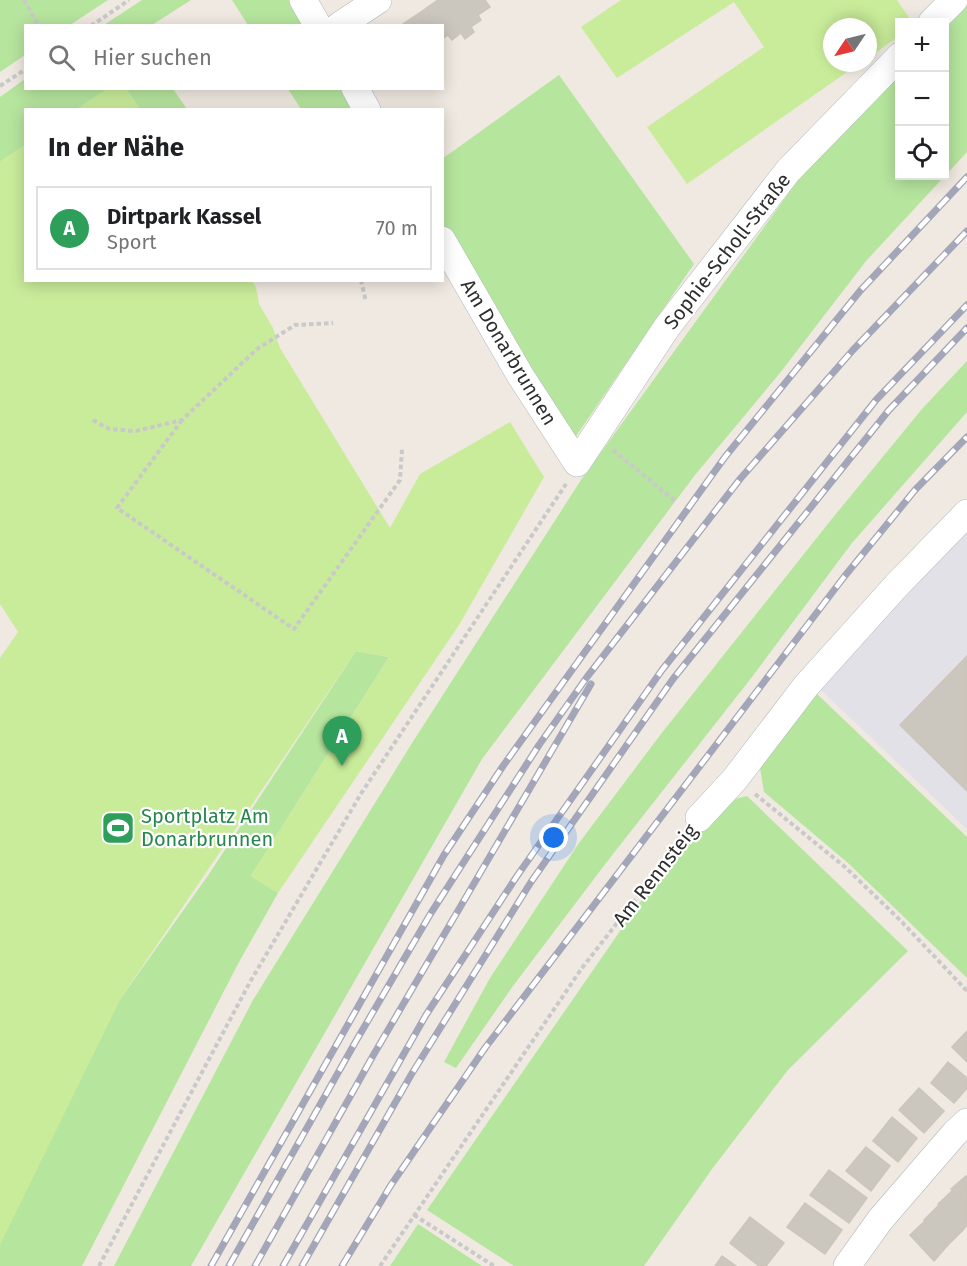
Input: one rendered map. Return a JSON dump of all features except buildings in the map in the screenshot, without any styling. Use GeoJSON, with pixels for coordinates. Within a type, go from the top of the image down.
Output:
{"type":"FeatureCollection","features":[{"type":"Feature","properties":{"kind":"street"},"geometry":{"type":"LineString","coordinates":[[303,0],[317,24]]}},
{"type":"Feature","properties":{"kind":"street"},"geometry":{"type":"LineString","coordinates":[[342,24],[378,0]]}},
{"type":"Feature","properties":{"kind":"street"},"geometry":{"type":"LineString","coordinates":[[936,18],[954,0]]}},
{"type":"Feature","properties":{"kind":"street","name":"Sophie-Scholl-Straße"},"geometry":{"type":"LineString","coordinates":[[577,463],[667,327],[788,171],[895,61]]}},
{"type":"Feature","properties":{"kind":"street"},"geometry":{"type":"LineString","coordinates":[[356,90],[366,108]]}},
{"type":"Feature","properties":{"kind":"street","name":"Am Donarbrunnen"},"geometry":{"type":"LineString","coordinates":[[444,243],[520,375],[577,463]]}},
{"type":"Feature","properties":{"kind":"street","name":"Am Rennsteig"},"geometry":{"type":"LineString","coordinates":[[699,818],[735,779],[806,686],[896,586],[967,513]]}},
{"type":"Feature","properties":{"kind":"street"},"geometry":{"type":"LineString","coordinates":[[847,1266],[880,1220],[967,1122]]}},
{"type":"Feature","properties":{"kind":"path"},"geometry":{"type":"LineString","coordinates":[[24,0],[38,24]]}},
{"type":"Feature","properties":{"kind":"path"},"geometry":{"type":"LineString","coordinates":[[94,24],[129,0]]}},
{"type":"Feature","properties":{"kind":"path"},"geometry":{"type":"LineString","coordinates":[[0,86],[24,70]]}},
{"type":"Feature","properties":{"kind":"path"},"geometry":{"type":"LineString","coordinates":[[362,282],[366,302]]}},
{"type":"Feature","properties":{"kind":"path"},"geometry":{"type":"LineString","coordinates":[[333,323],[295,325],[257,349],[182,420],[117,508],[294,629],[400,480],[402,449]]}},
{"type":"Feature","properties":{"kind":"path"},"geometry":{"type":"LineString","coordinates":[[93,420],[109,429],[136,431],[182,420]]}},
{"type":"Feature","properties":{"kind":"path"},"geometry":{"type":"LineString","coordinates":[[607,445],[675,501]]}},
{"type":"Feature","properties":{"kind":"path"},"geometry":{"type":"LineString","coordinates":[[99,1266],[250,982],[362,792],[559,494],[577,463]]}},
{"type":"Feature","properties":{"kind":"path"},"geometry":{"type":"LineString","coordinates":[[735,779],[845,867],[900,920],[967,991]]}},
{"type":"Feature","properties":{"kind":"path","name":"Am Rennsteig"},"geometry":{"type":"LineString","coordinates":[[380,1266],[582,968],[699,818]]}},
{"type":"Feature","properties":{"kind":"path"},"geometry":{"type":"LineString","coordinates":[[414,1215],[494,1266]]}},
{"type":"Feature","properties":{"kind":"shaded area"},"geometry":{"type":"Polygon","coordinates":[[[967,529],[967,829],[820,689],[967,529]]]}},
{"type":"Feature","properties":{"kind":"green space"},"geometry":{"type":"Polygon","coordinates":[[[0,0],[108,0],[72,24],[24,24],[24,56],[0,72],[0,0]]]}},
{"type":"Feature","properties":{"kind":"green space"},"geometry":{"type":"Polygon","coordinates":[[[142,0],[191,0],[154,24],[106,24],[142,0]]]}},
{"type":"Feature","properties":{"kind":"green space"},"geometry":{"type":"Polygon","coordinates":[[[232,0],[289,0],[303,24],[247,24],[232,0]]]}},
{"type":"Feature","properties":{"kind":"green space"},"geometry":{"type":"Polygon","coordinates":[[[621,0],[897,0],[909,18],[895,18],[895,39],[877,52],[877,18],[823,18],[823,72],[847,72],[687,184],[647,127],[764,47],[734,2],[617,78],[581,27],[621,0]]]}},
{"type":"Feature","properties":{"kind":"green space"},"geometry":{"type":"Polygon","coordinates":[[[967,1],[967,152],[949,171],[949,72],[949,21],[967,1]]]}},
{"type":"Feature","properties":{"kind":"green space"},"geometry":{"type":"Polygon","coordinates":[[[559,75],[694,264],[572,442],[444,226],[444,158],[559,75]]]}},
{"type":"Feature","properties":{"kind":"green space"},"geometry":{"type":"Polygon","coordinates":[[[895,76],[895,180],[941,180],[866,261],[780,373],[695,475],[482,759],[191,1266],[114,1266],[253,1000],[414,740],[581,480],[799,179],[895,76]]]}},
{"type":"Feature","properties":{"kind":"green space"},"geometry":{"type":"Polygon","coordinates":[[[24,80],[24,90],[106,90],[79,108],[24,108],[24,146],[0,162],[0,97],[24,80]]]}},
{"type":"Feature","properties":{"kind":"green space"},"geometry":{"type":"Polygon","coordinates":[[[105,90],[127,90],[139,108],[78,108],[105,90]]]}},
{"type":"Feature","properties":{"kind":"green space"},"geometry":{"type":"Polygon","coordinates":[[[127,90],[174,90],[186,108],[139,108],[127,90]]]}},
{"type":"Feature","properties":{"kind":"green space"},"geometry":{"type":"Polygon","coordinates":[[[289,90],[343,90],[354,108],[300,108],[289,90]]]}},
{"type":"Feature","properties":{"kind":"green space","name":"Sportplatz Am Donarbrunnen"},"geometry":{"type":"Polygon","coordinates":[[[24,146],[24,282],[253,282],[256,287],[259,304],[273,328],[280,348],[390,528],[420,474],[510,422],[544,477],[459,625],[278,893],[251,876],[389,657],[356,651],[121,998],[0,1245],[0,658],[18,632],[0,604],[0,162],[24,146]]]}},
{"type":"Feature","properties":{"kind":"green space"},"geometry":{"type":"Polygon","coordinates":[[[967,361],[967,412],[852,543],[752,677],[513,986],[456,1068],[444,1062],[490,978],[579,843],[661,734],[831,520],[922,409],[967,361]]]}},
{"type":"Feature","properties":{"kind":"green space"},"geometry":{"type":"Polygon","coordinates":[[[356,651],[389,657],[251,876],[278,893],[239,962],[82,1266],[0,1266],[0,1150],[121,998],[207,877],[356,651]]]}},
{"type":"Feature","properties":{"kind":"green space"},"geometry":{"type":"Polygon","coordinates":[[[817,694],[967,837],[967,978],[848,863],[764,792],[759,762],[817,694]]]}},
{"type":"Feature","properties":{"kind":"green space"},"geometry":{"type":"Polygon","coordinates":[[[747,796],[908,951],[788,1070],[712,1169],[644,1266],[514,1266],[427,1210],[643,898],[692,838],[731,800],[747,796]]]}},
{"type":"Feature","properties":{"kind":"green space"},"geometry":{"type":"Polygon","coordinates":[[[418,1224],[482,1266],[390,1266],[418,1224]]]}},
{"type":"Feature","properties":{"kind":"railway"},"geometry":{"type":"LineString","coordinates":[[211,1266],[444,855],[503,766],[725,457],[860,291],[967,177]]}},
{"type":"Feature","properties":{"kind":"railway"},"geometry":{"type":"LineString","coordinates":[[229,1266],[431,913],[539,745],[587,677],[740,479],[853,350],[967,231]]}},
{"type":"Feature","properties":{"kind":"railway"},"geometry":{"type":"LineString","coordinates":[[283,1266],[426,1015],[517,876],[662,670],[876,400],[967,305]]}},
{"type":"Feature","properties":{"kind":"railway"},"geometry":{"type":"LineString","coordinates":[[302,1266],[411,1075],[531,882],[673,679],[889,410],[967,328]]}},
{"type":"Feature","properties":{"kind":"railway"},"geometry":{"type":"LineString","coordinates":[[342,1266],[391,1185],[485,1048],[844,577],[915,490],[967,437]]}},
{"type":"Feature","properties":{"kind":"railway"},"geometry":{"type":"LineString","coordinates":[[255,1266],[374,1054],[591,684]]}},
{"type":"Feature","properties":{"kind":"place","name":"Dirtpark Kassel"},"geometry":{"type":"Point","coordinates":[342,766]}},
{"type":"Feature","properties":{"kind":"place","name":"Sportplatz Am Donarbrunnen"},"geometry":{"type":"Point","coordinates":[118,828]}}]}
